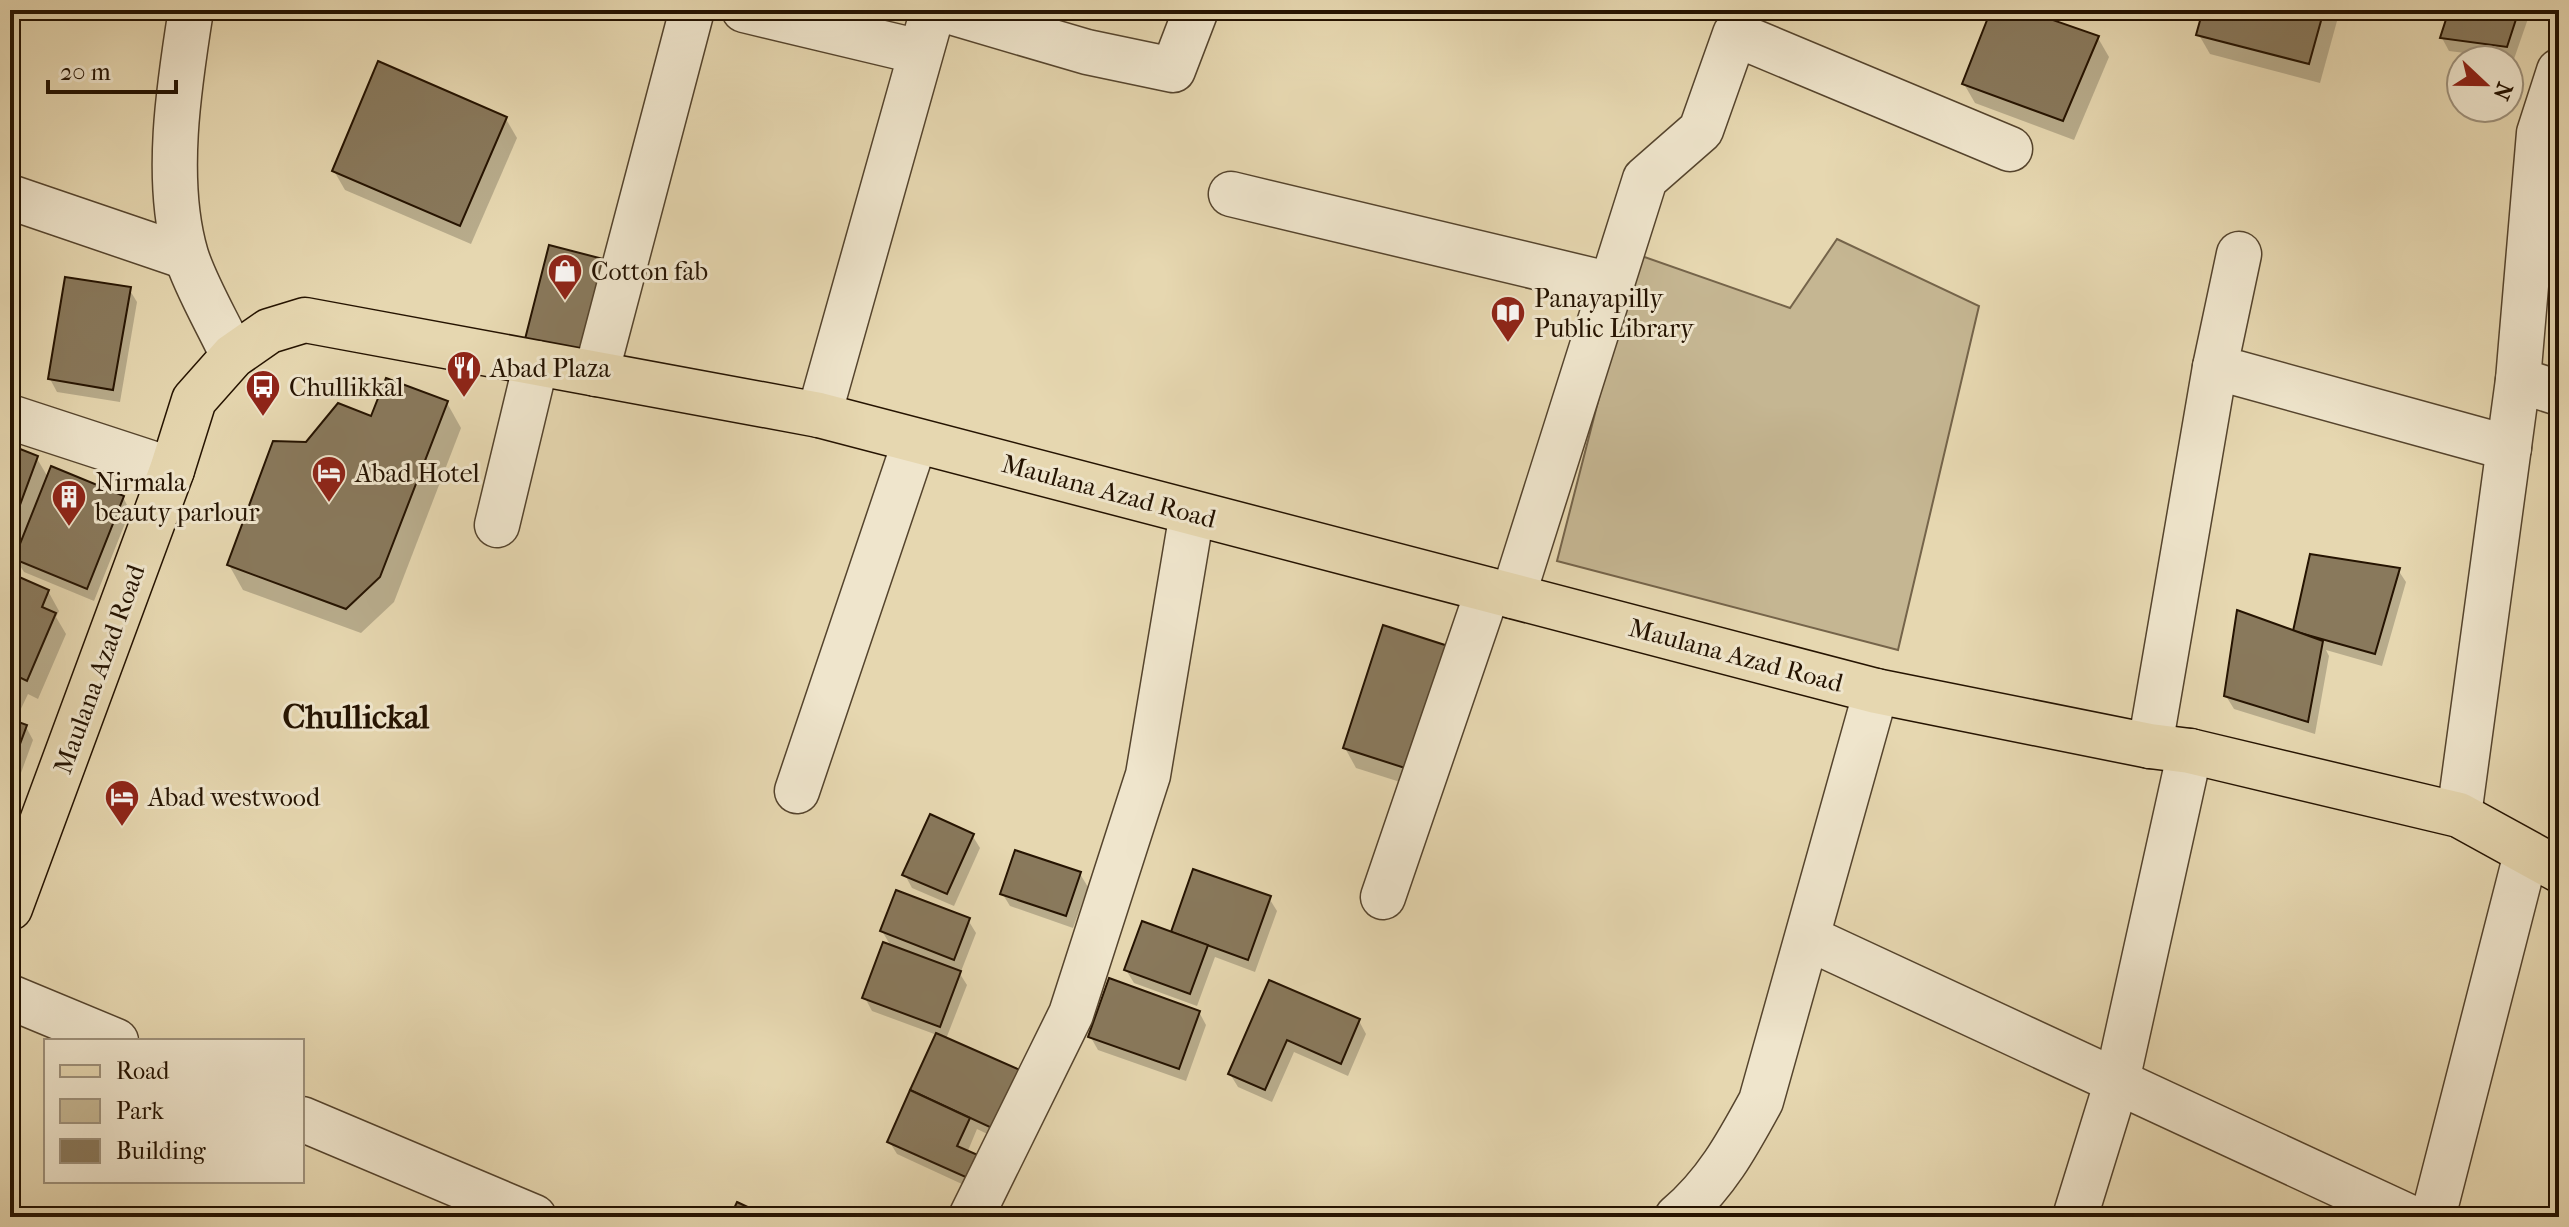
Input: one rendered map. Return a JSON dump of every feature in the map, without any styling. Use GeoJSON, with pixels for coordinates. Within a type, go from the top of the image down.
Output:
{"type":"FeatureCollection","features":[{"type":"Feature","properties":{"kind":"main road","name":"Maulana Azad Road"},"geometry":{"type":"LineString","coordinates":[[10,908],[172,470],[194,400],[233,356],[269,331],[305,320],[819,415],[1876,691],[2170,749],[2459,815],[2542,862]]}},
{"type":"Feature","properties":{"kind":"street"},"geometry":{"type":"LineString","coordinates":[[191,10],[178,88],[175,205],[186,257],[233,356]]}},
{"type":"Feature","properties":{"kind":"street"},"geometry":{"type":"LineString","coordinates":[[596,374],[692,10]]}},
{"type":"Feature","properties":{"kind":"street"},"geometry":{"type":"LineString","coordinates":[[744,10],[920,52]]}},
{"type":"Feature","properties":{"kind":"street"},"geometry":{"type":"LineString","coordinates":[[819,415],[933,10]]}},
{"type":"Feature","properties":{"kind":"street"},"geometry":{"type":"LineString","coordinates":[[944,10],[1087,52],[1173,70],[1196,10]]}},
{"type":"Feature","properties":{"kind":"street"},"geometry":{"type":"LineString","coordinates":[[1383,897],[1501,593],[1612,285],[1645,179],[1701,130],[1735,34],[2010,149]]}},
{"type":"Feature","properties":{"kind":"street"},"geometry":{"type":"LineString","coordinates":[[2459,815],[2518,380],[2539,133],[2559,71]]}},
{"type":"Feature","properties":{"kind":"street"},"geometry":{"type":"LineString","coordinates":[[1231,194],[1612,285]]}},
{"type":"Feature","properties":{"kind":"street"},"geometry":{"type":"LineString","coordinates":[[10,197],[186,257]]}},
{"type":"Feature","properties":{"kind":"street"},"geometry":{"type":"LineString","coordinates":[[2075,1217],[2117,1081],[2170,749],[2215,367],[2239,254]]}},
{"type":"Feature","properties":{"kind":"street"},"geometry":{"type":"LineString","coordinates":[[497,525],[536,363]]}},
{"type":"Feature","properties":{"kind":"street"},"geometry":{"type":"LineString","coordinates":[[2215,367],[2509,448]]}},
{"type":"Feature","properties":{"kind":"street"},"geometry":{"type":"LineString","coordinates":[[2518,380],[2559,393]]}},
{"type":"Feature","properties":{"kind":"street"},"geometry":{"type":"LineString","coordinates":[[10,417],[172,470]]}},
{"type":"Feature","properties":{"kind":"street"},"geometry":{"type":"LineString","coordinates":[[797,791],[915,441]]}},
{"type":"Feature","properties":{"kind":"street"},"geometry":{"type":"LineString","coordinates":[[971,1217],[1071,1014],[1148,775],[1192,513]]}},
{"type":"Feature","properties":{"kind":"street"},"geometry":{"type":"LineString","coordinates":[[1677,1217],[1729,1161],[1761,1101],[1876,691]]}},
{"type":"Feature","properties":{"kind":"street"},"geometry":{"type":"LineString","coordinates":[[2433,1217],[2542,862]]}},
{"type":"Feature","properties":{"kind":"street"},"geometry":{"type":"LineString","coordinates":[[1808,938],[2409,1217]]}},
{"type":"Feature","properties":{"kind":"street"},"geometry":{"type":"LineString","coordinates":[[10,997],[111,1039]]}},
{"type":"Feature","properties":{"kind":"street"},"geometry":{"type":"LineString","coordinates":[[304,1120],[515,1213]]}},
{"type":"Feature","properties":{"kind":"green space"},"geometry":{"type":"Polygon","coordinates":[[[1837,239],[1979,306],[1898,650],[1557,561],[1636,254],[1790,308],[1837,239]]]}},
{"type":"Feature","properties":{"kind":"building"},"geometry":{"type":"Polygon","coordinates":[[[1991,10],[2024,10],[2099,36],[2063,121],[1962,84],[1991,10]]]}},
{"type":"Feature","properties":{"kind":"building"},"geometry":{"type":"Polygon","coordinates":[[[2203,10],[2324,10],[2309,64],[2196,35],[2203,10]]]}},
{"type":"Feature","properties":{"kind":"building"},"geometry":{"type":"Polygon","coordinates":[[[2449,10],[2519,10],[2508,44],[2440,38],[2449,10]]]}},
{"type":"Feature","properties":{"kind":"building"},"geometry":{"type":"Polygon","coordinates":[[[378,61],[507,117],[460,226],[332,171],[378,61]]]}},
{"type":"Feature","properties":{"kind":"building","name":"Cotton fab"},"geometry":{"type":"Polygon","coordinates":[[[549,245],[607,260],[582,358],[524,343],[549,245]]]}},
{"type":"Feature","properties":{"kind":"building"},"geometry":{"type":"Polygon","coordinates":[[[65,277],[131,287],[113,390],[48,379],[65,277]]]}},
{"type":"Feature","properties":{"kind":"building","name":"Abad Hotel"},"geometry":{"type":"Polygon","coordinates":[[[386,378],[448,401],[380,577],[346,609],[227,565],[273,441],[306,442],[338,403],[371,416],[386,378]]]}},
{"type":"Feature","properties":{"kind":"building"},"geometry":{"type":"Polygon","coordinates":[[[10,445],[38,456],[10,532],[10,445]]]}},
{"type":"Feature","properties":{"kind":"building","name":"Nirmala beauty parlour"},"geometry":{"type":"Polygon","coordinates":[[[51,466],[124,496],[87,589],[14,559],[51,466]]]}},
{"type":"Feature","properties":{"kind":"building"},"geometry":{"type":"Polygon","coordinates":[[[2310,554],[2400,568],[2375,654],[2293,631],[2310,554]]]}},
{"type":"Feature","properties":{"kind":"building"},"geometry":{"type":"Polygon","coordinates":[[[10,573],[49,590],[42,607],[56,613],[27,681],[17,676],[10,690],[10,573]]]}},
{"type":"Feature","properties":{"kind":"building"},"geometry":{"type":"Polygon","coordinates":[[[2237,610],[2323,641],[2308,722],[2224,696],[2237,610]]]}},
{"type":"Feature","properties":{"kind":"building"},"geometry":{"type":"Polygon","coordinates":[[[1383,625],[1448,646],[1408,769],[1343,748],[1383,625]]]}},
{"type":"Feature","properties":{"kind":"building"},"geometry":{"type":"Polygon","coordinates":[[[10,719],[27,725],[10,771],[10,719]]]}},
{"type":"Feature","properties":{"kind":"building"},"geometry":{"type":"Polygon","coordinates":[[[930,814],[974,834],[947,894],[902,875],[930,814]]]}},
{"type":"Feature","properties":{"kind":"building"},"geometry":{"type":"Polygon","coordinates":[[[1015,850],[1081,872],[1066,916],[1000,894],[1015,850]]]}},
{"type":"Feature","properties":{"kind":"building"},"geometry":{"type":"Polygon","coordinates":[[[1193,869],[1271,896],[1248,960],[1171,932],[1193,869]]]}},
{"type":"Feature","properties":{"kind":"building"},"geometry":{"type":"Polygon","coordinates":[[[896,890],[970,918],[954,960],[880,931],[896,890]]]}},
{"type":"Feature","properties":{"kind":"building"},"geometry":{"type":"Polygon","coordinates":[[[1142,921],[1208,945],[1190,994],[1124,970],[1142,921]]]}},
{"type":"Feature","properties":{"kind":"building"},"geometry":{"type":"Polygon","coordinates":[[[883,942],[961,971],[940,1027],[862,998],[883,942]]]}},
{"type":"Feature","properties":{"kind":"building"},"geometry":{"type":"Polygon","coordinates":[[[1109,978],[1200,1011],[1179,1069],[1088,1037],[1109,978]]]}},
{"type":"Feature","properties":{"kind":"building"},"geometry":{"type":"Polygon","coordinates":[[[1269,980],[1360,1019],[1341,1064],[1287,1040],[1265,1090],[1228,1074],[1269,980]]]}},
{"type":"Feature","properties":{"kind":"building"},"geometry":{"type":"Polygon","coordinates":[[[936,1033],[1020,1070],[994,1129],[910,1090],[936,1033]]]}},
{"type":"Feature","properties":{"kind":"building"},"geometry":{"type":"Polygon","coordinates":[[[910,1090],[970,1118],[957,1146],[980,1156],[970,1179],[887,1142],[910,1090]]]}},
{"type":"Feature","properties":{"kind":"building"},"geometry":{"type":"Polygon","coordinates":[[[737,1202],[769,1217],[730,1217],[737,1202]]]}},
{"type":"Feature","properties":{"kind":"place","name":"Cotton fab"},"geometry":{"type":"Point","coordinates":[565,302]}},
{"type":"Feature","properties":{"kind":"place","name":"Panayapilly Public Library"},"geometry":{"type":"Point","coordinates":[1508,344]}},
{"type":"Feature","properties":{"kind":"place","name":"Abad Plaza"},"geometry":{"type":"Point","coordinates":[464,399]}},
{"type":"Feature","properties":{"kind":"place","name":"Chullikkal"},"geometry":{"type":"Point","coordinates":[263,418]}},
{"type":"Feature","properties":{"kind":"place","name":"Abad Hotel"},"geometry":{"type":"Point","coordinates":[329,504]}},
{"type":"Feature","properties":{"kind":"place","name":"Nirmala beauty parlour"},"geometry":{"type":"Point","coordinates":[69,528]}},
{"type":"Feature","properties":{"kind":"place","name":"Abad westwood"},"geometry":{"type":"Point","coordinates":[122,828]}},
{"type":"Feature","properties":{"kind":"district","name":"Chullickal"},"geometry":{"type":"Point","coordinates":[356,716]}}]}
